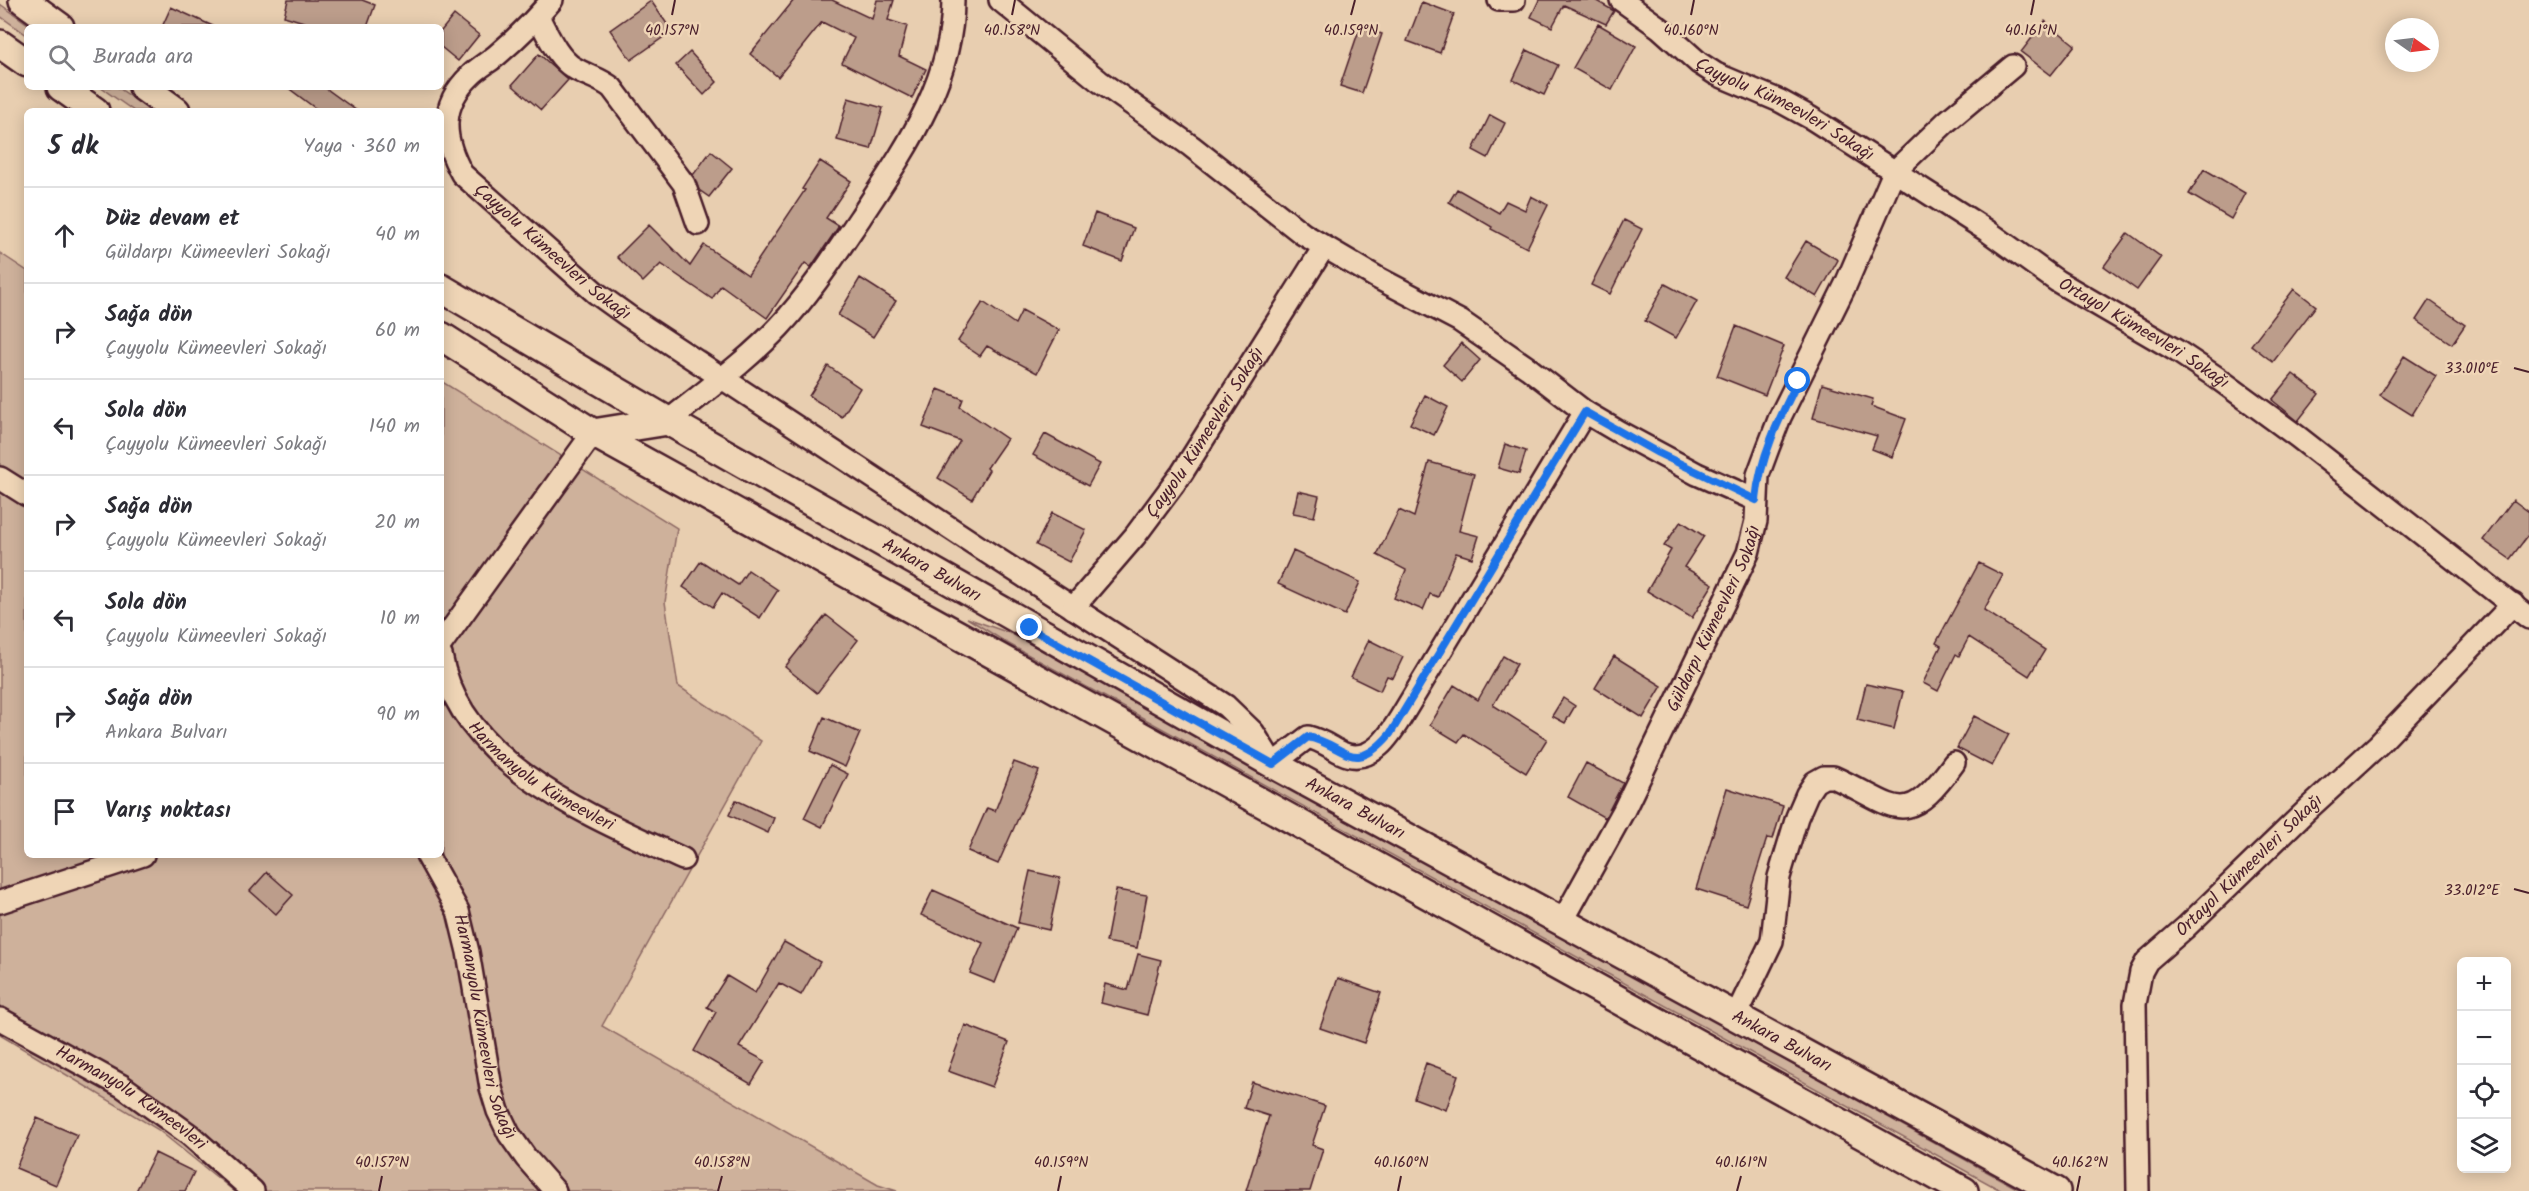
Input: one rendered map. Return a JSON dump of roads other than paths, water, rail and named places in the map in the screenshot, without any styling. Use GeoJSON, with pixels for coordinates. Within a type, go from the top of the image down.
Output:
{"type":"FeatureCollection","features":[{"type":"Feature","properties":{"kind":"main road"},"geometry":{"type":"LineString","coordinates":[[23,0],[56,24]]}},
{"type":"Feature","properties":{"kind":"main road"},"geometry":{"type":"LineString","coordinates":[[0,44],[24,61]]}},
{"type":"Feature","properties":{"kind":"main road"},"geometry":{"type":"LineString","coordinates":[[65,90],[91,108]]}},
{"type":"Feature","properties":{"kind":"main road"},"geometry":{"type":"LineString","coordinates":[[147,90],[172,108]]}},
{"type":"Feature","properties":{"kind":"main road","name":"Ankara Bulvarı"},"geometry":{"type":"LineString","coordinates":[[444,290],[668,421],[1273,764],[2056,1191]]}},
{"type":"Feature","properties":{"kind":"main road"},"geometry":{"type":"LineString","coordinates":[[444,338],[593,433],[1964,1191]]}},
{"type":"Feature","properties":{"kind":"main road"},"geometry":{"type":"LineString","coordinates":[[593,433],[668,421]]}},
{"type":"Feature","properties":{"kind":"street","name":"Çayyolu Kümeevleri Sokağı"},"geometry":{"type":"LineString","coordinates":[[552,0],[519,36],[472,74],[450,102],[446,136],[452,156],[462,174],[476,189],[596,293],[721,378],[1226,706],[1253,732],[1273,764]]}},
{"type":"Feature","properties":{"kind":"street"},"geometry":{"type":"LineString","coordinates":[[668,421],[764,342],[800,303],[849,234],[916,128],[931,100],[949,41],[953,0]]}},
{"type":"Feature","properties":{"kind":"street"},"geometry":{"type":"LineString","coordinates":[[1000,0],[1099,81],[1149,114],[1264,204],[1324,247],[1460,321],[1528,368],[1585,412],[1658,453],[1756,500]]}},
{"type":"Feature","properties":{"kind":"street"},"geometry":{"type":"LineString","coordinates":[[1499,0],[1514,0]]}},
{"type":"Feature","properties":{"kind":"street","name":"Çayyolu Kümeevleri Sokağı"},"geometry":{"type":"LineString","coordinates":[[1621,0],[1660,28],[1707,68],[1795,109],[1894,172]]}},
{"type":"Feature","properties":{"kind":"street"},"geometry":{"type":"LineString","coordinates":[[538,16],[563,58],[572,67],[597,77],[612,88],[684,184],[698,224]]}},
{"type":"Feature","properties":{"kind":"street"},"geometry":{"type":"LineString","coordinates":[[1894,172],[1946,122],[2013,66]]}},
{"type":"Feature","properties":{"kind":"street","name":"Güldarpı Kümeevleri Sokağı"},"geometry":{"type":"LineString","coordinates":[[1563,922],[1624,810],[1748,553],[1756,521],[1758,475],[1780,417],[1846,284],[1894,172]]}},
{"type":"Feature","properties":{"kind":"street","name":"Ortayol Kümeevleri Sokağı"},"geometry":{"type":"LineString","coordinates":[[1894,172],[1986,230],[2057,281],[2177,351],[2216,377],[2298,437],[2521,611],[2186,927],[2147,961],[2139,978],[2135,1004],[2138,1191]]}},
{"type":"Feature","properties":{"kind":"street","name":"Çayyolu Kümeevleri Sokağı"},"geometry":{"type":"LineString","coordinates":[[1073,608],[1135,536],[1182,473],[1324,247]]}},
{"type":"Feature","properties":{"kind":"street"},"geometry":{"type":"LineString","coordinates":[[1273,764],[1308,737],[1317,739],[1345,755],[1352,756],[1362,756],[1381,745],[1404,712],[1585,412]]}},
{"type":"Feature","properties":{"kind":"street"},"geometry":{"type":"LineString","coordinates":[[444,640],[593,433]]}},
{"type":"Feature","properties":{"kind":"street"},"geometry":{"type":"LineString","coordinates":[[0,478],[24,493]]}},
{"type":"Feature","properties":{"kind":"street","name":"Harmanyolu Kümeevleri"},"geometry":{"type":"LineString","coordinates":[[444,675],[459,708],[471,726],[503,757],[538,785],[586,812],[683,859]]}},
{"type":"Feature","properties":{"kind":"street"},"geometry":{"type":"LineString","coordinates":[[1736,1016],[1772,941],[1779,877],[1786,849],[1807,794],[1815,782],[1824,777],[1833,777],[1890,806],[1901,807],[1926,798],[1954,763]]}},
{"type":"Feature","properties":{"kind":"street"},"geometry":{"type":"LineString","coordinates":[[0,902],[134,858]]}},
{"type":"Feature","properties":{"kind":"street","name":"Harmanyolu Kümeevleri Sokağı"},"geometry":{"type":"LineString","coordinates":[[429,858],[458,911],[468,952],[491,1088],[498,1111],[514,1142],[555,1191]]}},
{"type":"Feature","properties":{"kind":"street","name":"Harmanyolu Kümeevleri"},"geometry":{"type":"LineString","coordinates":[[0,1019],[94,1069],[139,1098],[190,1135],[253,1191]]}}]}
